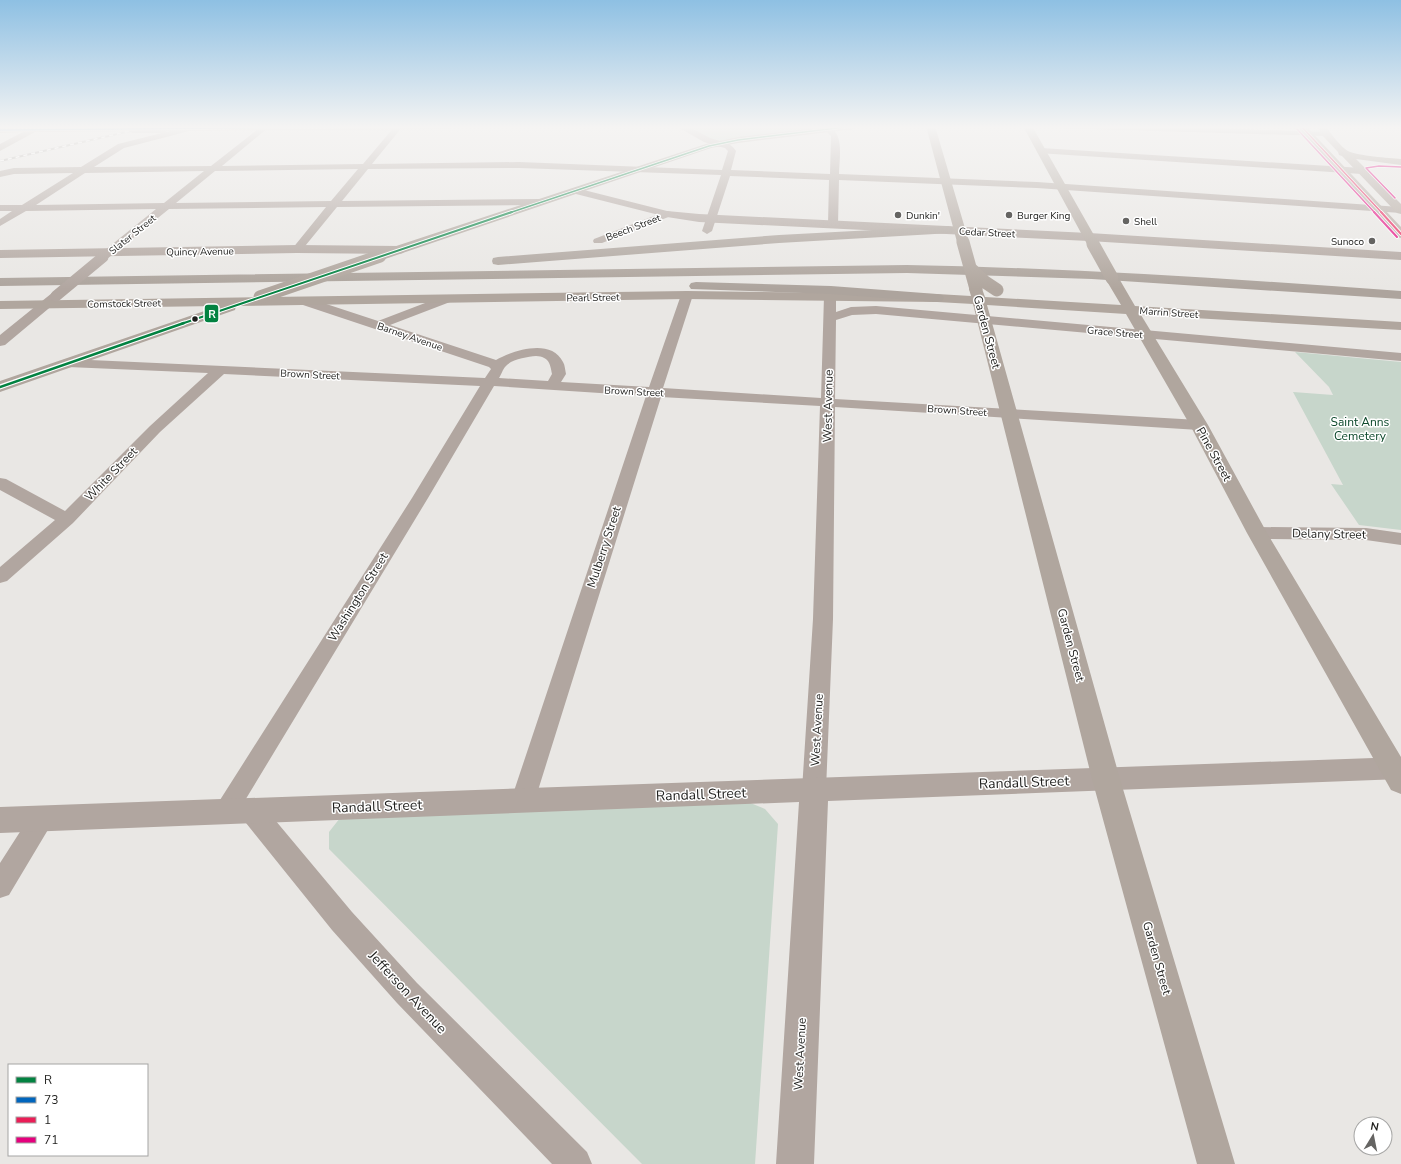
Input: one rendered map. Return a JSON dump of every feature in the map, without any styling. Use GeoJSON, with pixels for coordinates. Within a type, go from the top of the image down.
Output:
{"type":"FeatureCollection","features":[{"type":"Feature","properties":{"kind":"highway"},"geometry":{"type":"LineString","coordinates":[[482,262],[639,251],[834,234],[957,234]]}},
{"type":"Feature","properties":{"kind":"highway"},"geometry":{"type":"LineString","coordinates":[[304,265],[869,258],[1060,261]]}},
{"type":"Feature","properties":{"kind":"highway"},"geometry":{"type":"LineString","coordinates":[[67,268],[106,259]]}},
{"type":"Feature","properties":{"kind":"highway"},"geometry":{"type":"LineString","coordinates":[[1087,262],[1121,263]]}},
{"type":"Feature","properties":{"kind":"highway"},"geometry":{"type":"LineString","coordinates":[[241,266],[280,265]]}},
{"type":"Feature","properties":{"kind":"highway"},"geometry":{"type":"LineString","coordinates":[[0,282],[884,269],[1021,271],[1169,278],[1401,295]]}},
{"type":"Feature","properties":{"kind":"highway"},"geometry":{"type":"LineString","coordinates":[[1214,269],[1401,283]]}},
{"type":"Feature","properties":{"kind":"highway"},"geometry":{"type":"LineString","coordinates":[[1169,278],[1228,288],[1401,304]]}},
{"type":"Feature","properties":{"kind":"highway"},"geometry":{"type":"LineString","coordinates":[[189,279],[566,286],[753,287],[856,291],[938,298]]}},
{"type":"Feature","properties":{"kind":"main road"},"geometry":{"type":"LineString","coordinates":[[0,387],[380,256],[607,180]]}},
{"type":"Feature","properties":{"kind":"main road","name":"Pine Street"},"geometry":{"type":"LineString","coordinates":[[1058,180],[1112,278],[1199,425],[1257,533],[1398,773]]}},
{"type":"Feature","properties":{"kind":"main road"},"geometry":{"type":"LineString","coordinates":[[1351,180],[1401,234]]}},
{"type":"Feature","properties":{"kind":"main road"},"geometry":{"type":"LineString","coordinates":[[1371,180],[1401,210]]}},
{"type":"Feature","properties":{"kind":"main road","name":"Garden Street"},"geometry":{"type":"LineString","coordinates":[[945,182],[957,234],[984,300],[1008,413],[1043,538],[1106,779],[1216,1164]]}},
{"type":"Feature","properties":{"kind":"main road"},"geometry":{"type":"LineString","coordinates":[[970,268],[985,282],[984,300],[1022,299],[1053,305],[1084,302],[1105,293],[1112,278]]}},
{"type":"Feature","properties":{"kind":"main road","name":"Pearl Street"},"geometry":{"type":"LineString","coordinates":[[254,299],[304,301],[687,295],[938,298]]}},
{"type":"Feature","properties":{"kind":"main road","name":"Marrin Street"},"geometry":{"type":"LineString","coordinates":[[938,298],[1053,305],[1127,302],[1401,326]]}},
{"type":"Feature","properties":{"kind":"main road","name":"Comstock Street"},"geometry":{"type":"LineString","coordinates":[[0,305],[51,300],[254,299]]}},
{"type":"Feature","properties":{"kind":"street"},"geometry":{"type":"LineString","coordinates":[[0,223],[66,180]]}},
{"type":"Feature","properties":{"kind":"street","name":"Slater Street"},"geometry":{"type":"LineString","coordinates":[[0,342],[51,300],[106,259],[165,206],[197,180]]}},
{"type":"Feature","properties":{"kind":"street"},"geometry":{"type":"LineString","coordinates":[[297,248],[354,180]]}},
{"type":"Feature","properties":{"kind":"street"},"geometry":{"type":"LineString","coordinates":[[707,231],[724,180]]}},
{"type":"Feature","properties":{"kind":"street"},"geometry":{"type":"LineString","coordinates":[[834,180],[834,224]]}},
{"type":"Feature","properties":{"kind":"street"},"geometry":{"type":"LineString","coordinates":[[908,180],[1061,186],[1401,210]]}},
{"type":"Feature","properties":{"kind":"street","name":"Cedar Street"},"geometry":{"type":"LineString","coordinates":[[576,191],[668,214],[711,219],[834,224],[957,234],[1401,256]]}},
{"type":"Feature","properties":{"kind":"street"},"geometry":{"type":"LineString","coordinates":[[0,208],[541,202]]}},
{"type":"Feature","properties":{"kind":"street","name":"Beech Street"},"geometry":{"type":"LineString","coordinates":[[598,241],[668,214]]}},
{"type":"Feature","properties":{"kind":"street","name":"Quincy Avenue"},"geometry":{"type":"LineString","coordinates":[[0,254],[106,259],[297,248],[399,250]]}},
{"type":"Feature","properties":{"kind":"street","name":"Mulberry Street"},"geometry":{"type":"LineString","coordinates":[[523,800],[654,392],[687,295]]}},
{"type":"Feature","properties":{"kind":"street","name":"West Avenue"},"geometry":{"type":"LineString","coordinates":[[795,1164],[823,618],[830,296]]}},
{"type":"Feature","properties":{"kind":"street"},"geometry":{"type":"LineString","coordinates":[[380,325],[446,299]]}},
{"type":"Feature","properties":{"kind":"street","name":"Grace Street"},"geometry":{"type":"LineString","coordinates":[[830,318],[843,313],[860,310],[984,300],[1146,335],[1401,358]]}},
{"type":"Feature","properties":{"kind":"street","name":"Barney Avenue"},"geometry":{"type":"LineString","coordinates":[[304,301],[380,325],[494,374]]}},
{"type":"Feature","properties":{"kind":"street"},"geometry":{"type":"LineString","coordinates":[[494,374],[505,360],[514,356],[531,352],[551,355],[557,362],[559,374],[552,386]]}},
{"type":"Feature","properties":{"kind":"street","name":"Brown Street"},"geometry":{"type":"LineString","coordinates":[[68,363],[220,370],[494,374],[552,386],[1199,425]]}},
{"type":"Feature","properties":{"kind":"street","name":"White Street"},"geometry":{"type":"LineString","coordinates":[[0,576],[67,519],[155,429],[220,370]]}},
{"type":"Feature","properties":{"kind":"street","name":"Washington Street"},"geometry":{"type":"LineString","coordinates":[[238,811],[494,374]]}},
{"type":"Feature","properties":{"kind":"street"},"geometry":{"type":"LineString","coordinates":[[0,483],[67,519]]}},
{"type":"Feature","properties":{"kind":"street","name":"Delany Street"},"geometry":{"type":"LineString","coordinates":[[1257,533],[1366,534],[1401,539]]}},
{"type":"Feature","properties":{"kind":"street","name":"Randall Street"},"geometry":{"type":"LineString","coordinates":[[0,820],[1106,779],[1398,773]]}},
{"type":"Feature","properties":{"kind":"street","name":"Jefferson Avenue"},"geometry":{"type":"LineString","coordinates":[[238,811],[342,921],[407,993],[575,1164]]}},
{"type":"Feature","properties":{"kind":"street"},"geometry":{"type":"LineString","coordinates":[[0,886],[43,818]]}},
{"type":"Feature","properties":{"kind":"green space","name":"Saint Anns Cemetery"},"geometry":{"type":"Polygon","coordinates":[[[1295,352],[1401,362],[1401,530],[1359,525],[1331,484],[1343,485],[1293,392],[1333,395],[1329,387],[1295,352]]]}},
{"type":"Feature","properties":{"kind":"green space"},"geometry":{"type":"Polygon","coordinates":[[[748,802],[765,809],[778,824],[755,1164],[642,1164],[329,849],[329,832],[340,818],[748,802]]]}},
{"type":"Feature","properties":{"kind":"transit line","name":"R"},"geometry":{"type":"LineString","coordinates":[[0,387],[260,297],[607,180]]}},
{"type":"Feature","properties":{"kind":"transit line","name":"71"},"geometry":{"type":"LineString","coordinates":[[1345,180],[1397,237]]}},
{"type":"Feature","properties":{"kind":"transit line","name":"1"},"geometry":{"type":"LineString","coordinates":[[1351,180],[1401,234]]}},
{"type":"Feature","properties":{"kind":"transit line","name":"71"},"geometry":{"type":"LineString","coordinates":[[1378,180],[1395,198]]}},
{"type":"Feature","properties":{"kind":"place","name":"Dunkin'"},"geometry":{"type":"Point","coordinates":[898,215]}},
{"type":"Feature","properties":{"kind":"place","name":"Burger King"},"geometry":{"type":"Point","coordinates":[1009,215]}},
{"type":"Feature","properties":{"kind":"place","name":"Shell"},"geometry":{"type":"Point","coordinates":[1126,221]}},
{"type":"Feature","properties":{"kind":"place","name":"Sunoco"},"geometry":{"type":"Point","coordinates":[1372,241]}}]}
